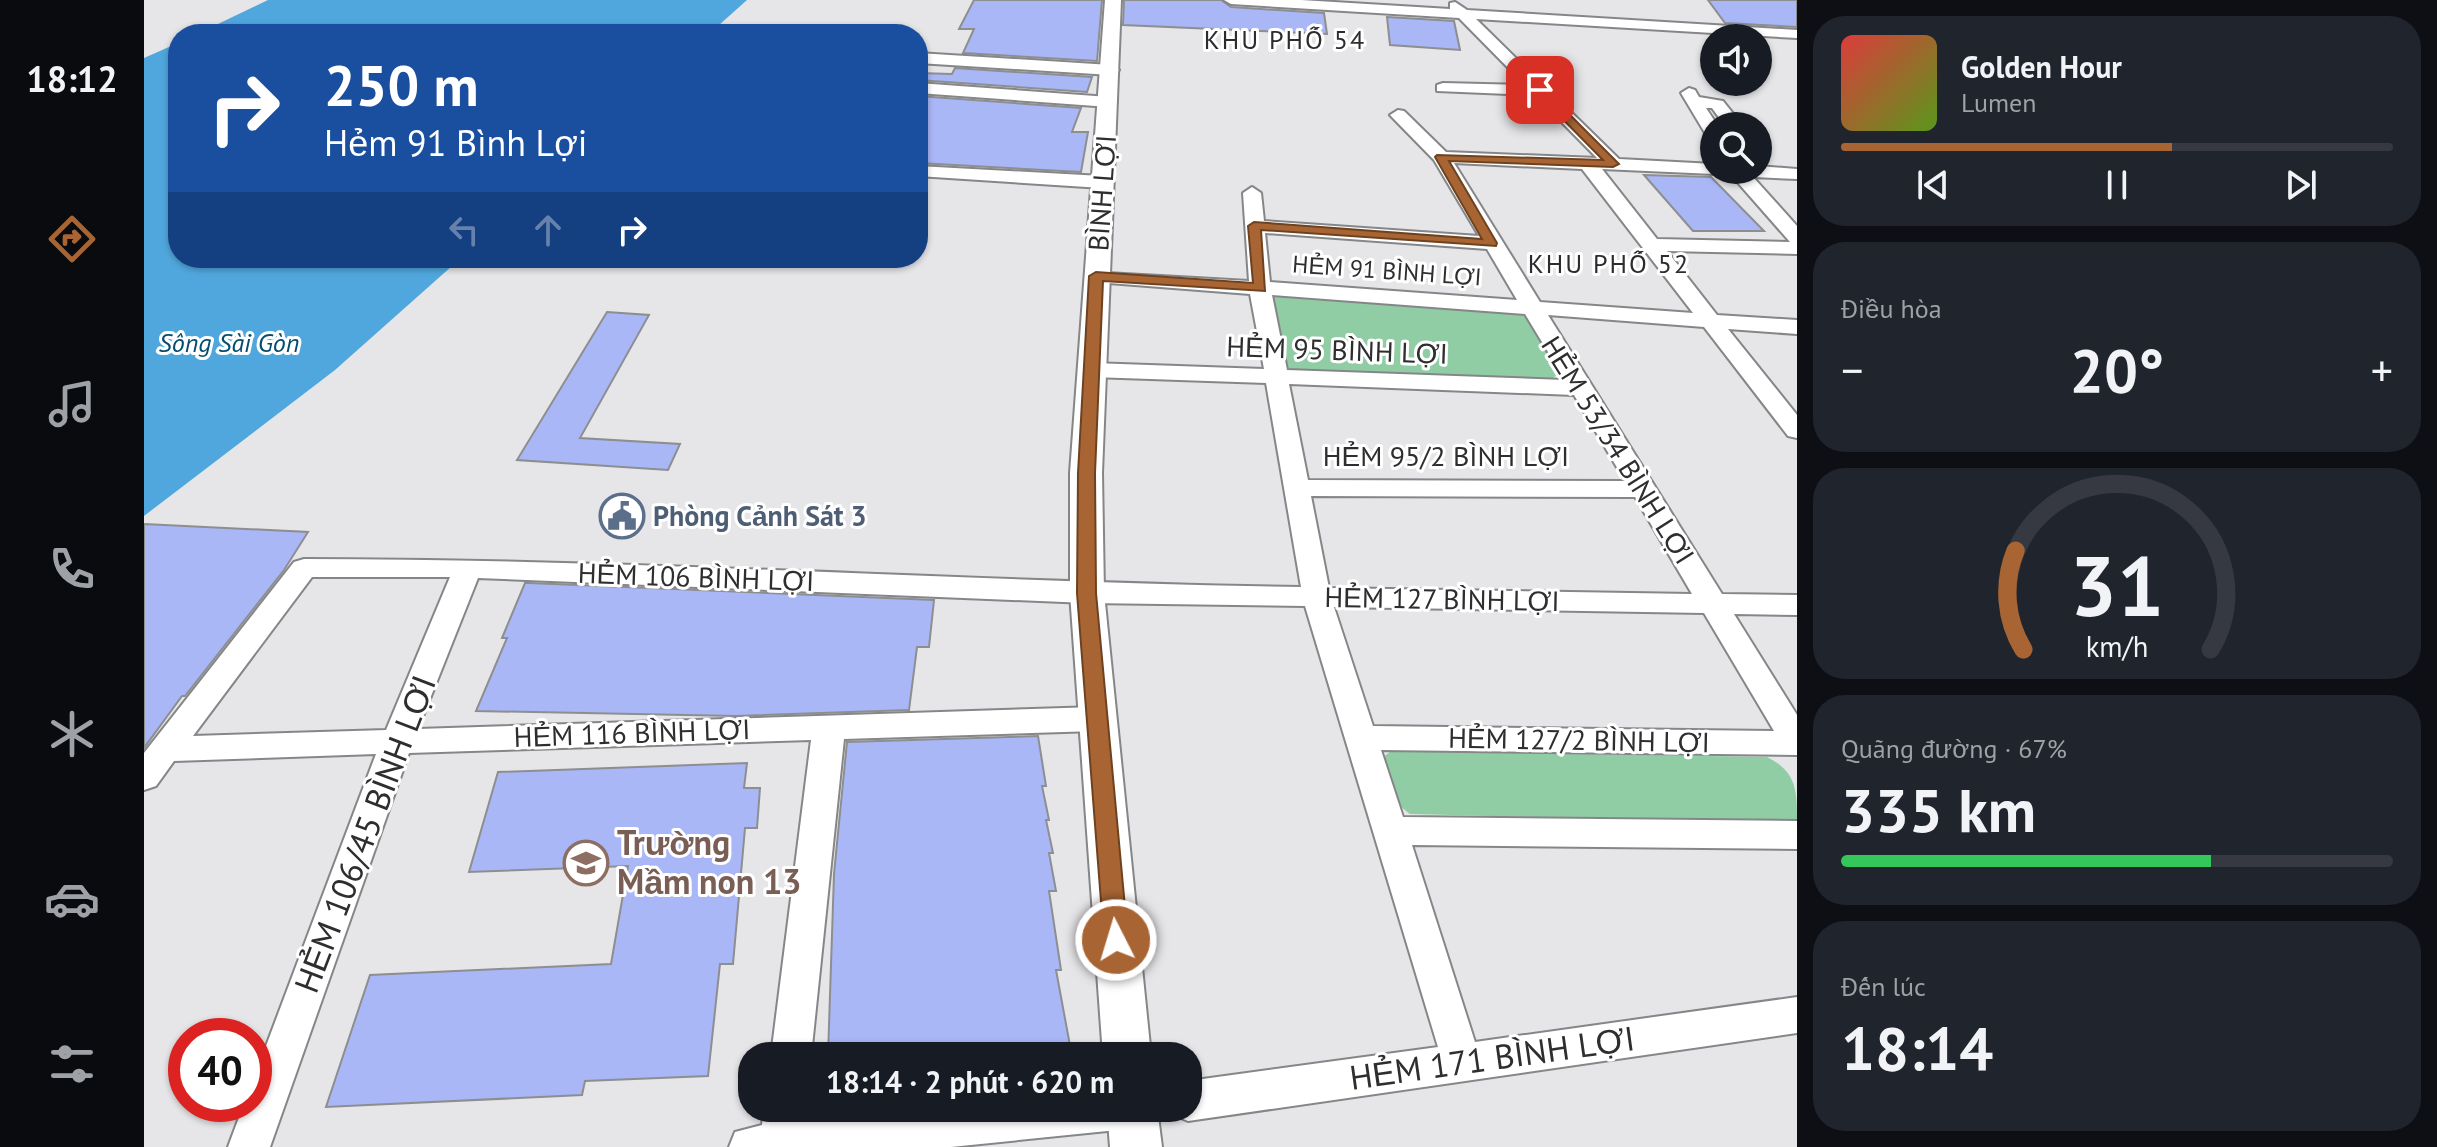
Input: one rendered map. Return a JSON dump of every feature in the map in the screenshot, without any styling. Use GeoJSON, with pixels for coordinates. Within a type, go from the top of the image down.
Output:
{"type":"FeatureCollection","features":[{"type":"Feature","properties":{"kind":"street","name":"BÌNH LỢI"},"geometry":{"type":"LineString","coordinates":[[1113,0],[1086,473],[1087,593],[1126,1042]]}},
{"type":"Feature","properties":{"kind":"street"},"geometry":{"type":"LineString","coordinates":[[1231,0],[1797,34]]}},
{"type":"Feature","properties":{"kind":"street"},"geometry":{"type":"LineString","coordinates":[[1449,0],[1613,164]]}},
{"type":"Feature","properties":{"kind":"street"},"geometry":{"type":"LineString","coordinates":[[928,58],[970,60],[1110,86]]}},
{"type":"Feature","properties":{"kind":"street"},"geometry":{"type":"LineString","coordinates":[[957,84],[970,60]]}},
{"type":"Feature","properties":{"kind":"street"},"geometry":{"type":"LineString","coordinates":[[928,88],[1110,86]]}},
{"type":"Feature","properties":{"kind":"street"},"geometry":{"type":"LineString","coordinates":[[1443,88],[1540,90]]}},
{"type":"Feature","properties":{"kind":"street"},"geometry":{"type":"LineString","coordinates":[[1700,112],[1691,97],[1717,104],[1723,112]]}},
{"type":"Feature","properties":{"kind":"street","name":"HẺM 53/34 BÌNH LỢI"},"geometry":{"type":"LineString","coordinates":[[1398,115],[1441,157],[1797,742]]}},
{"type":"Feature","properties":{"kind":"street"},"geometry":{"type":"LineString","coordinates":[[1441,157],[1700,168]]}},
{"type":"Feature","properties":{"kind":"street"},"geometry":{"type":"LineString","coordinates":[[1772,161],[1797,163]]}},
{"type":"Feature","properties":{"kind":"street"},"geometry":{"type":"LineString","coordinates":[[1587,163],[1797,431]]}},
{"type":"Feature","properties":{"kind":"street"},"geometry":{"type":"LineString","coordinates":[[928,172],[1102,182]]}},
{"type":"Feature","properties":{"kind":"street"},"geometry":{"type":"LineString","coordinates":[[1772,172],[1797,174]]}},
{"type":"Feature","properties":{"kind":"street"},"geometry":{"type":"LineString","coordinates":[[1749,184],[1797,238]]}},
{"type":"Feature","properties":{"kind":"street","name":"HẺM 95/2 BÌNH LỢI"},"geometry":{"type":"LineString","coordinates":[[1252,193],[1260,288],[1317,597]]}},
{"type":"Feature","properties":{"kind":"street"},"geometry":{"type":"LineString","coordinates":[[1254,226],[1491,243]]}},
{"type":"Feature","properties":{"kind":"street"},"geometry":{"type":"LineString","coordinates":[[1652,245],[1797,248]]}},
{"type":"Feature","properties":{"kind":"street","name":"HẺM 91 BÌNH LỢI"},"geometry":{"type":"LineString","coordinates":[[1096,276],[1797,327]]}},
{"type":"Feature","properties":{"kind":"street","name":"HẺM 95 BÌNH LỢI"},"geometry":{"type":"LineString","coordinates":[[1092,370],[1580,388]]}},
{"type":"Feature","properties":{"kind":"street","name":"HẺM 95/2 BÌNH LỢI"},"geometry":{"type":"LineString","coordinates":[[1297,488],[1642,489]]}},
{"type":"Feature","properties":{"kind":"street","name":"HẺM 106 BÌNH LỢI"},"geometry":{"type":"LineString","coordinates":[[168,749],[304,568],[468,568],[1087,593]]}},
{"type":"Feature","properties":{"kind":"street","name":"HẺM 106/45 BÌNH LỢI"},"geometry":{"type":"LineString","coordinates":[[249,1147],[397,741],[468,568]]}},
{"type":"Feature","properties":{"kind":"street","name":"HẺM 127 BÌNH LỢI"},"geometry":{"type":"LineString","coordinates":[[1087,593],[1797,605]]}},
{"type":"Feature","properties":{"kind":"street"},"geometry":{"type":"LineString","coordinates":[[1317,597],[1462,1062]]}},
{"type":"Feature","properties":{"kind":"street","name":"HẺM 116 BÌNH LỢI"},"geometry":{"type":"LineString","coordinates":[[168,749],[1096,719]]}},
{"type":"Feature","properties":{"kind":"street"},"geometry":{"type":"LineString","coordinates":[[793,1042],[829,726]]}},
{"type":"Feature","properties":{"kind":"street","name":"HẺM 127/2 BÌNH LỢI"},"geometry":{"type":"LineString","coordinates":[[1361,738],[1797,742]]}},
{"type":"Feature","properties":{"kind":"street"},"geometry":{"type":"LineString","coordinates":[[144,777],[168,749]]}},
{"type":"Feature","properties":{"kind":"street"},"geometry":{"type":"LineString","coordinates":[[1390,831],[1797,835]]}},
{"type":"Feature","properties":{"kind":"street","name":"HẺM 171 BÌNH LỢI"},"geometry":{"type":"LineString","coordinates":[[1202,1099],[1797,1015]]}},
{"type":"Feature","properties":{"kind":"street"},"geometry":{"type":"LineString","coordinates":[[774,1136],[954,1122]]}},
{"type":"Feature","properties":{"kind":"street"},"geometry":{"type":"LineString","coordinates":[[1134,1122],[1136,1147]]}},
{"type":"Feature","properties":{"kind":"green space"},"geometry":{"type":"Polygon","coordinates":[[[1279,294],[1526,314],[1559,373],[1552,379],[1294,372],[1285,367],[1270,296],[1279,294]]]}},
{"type":"Feature","properties":{"kind":"green space"},"geometry":{"type":"Polygon","coordinates":[[[1391,751],[1767,757],[1790,776],[1797,801],[1797,823],[1410,814],[1397,804],[1381,759],[1391,751]]]}},
{"type":"Feature","properties":{"kind":"water"},"geometry":{"type":"Polygon","coordinates":[[[268,0],[747,0],[720,24],[218,24],[268,0]]]}},
{"type":"Feature","properties":{"kind":"water","name":"Sông Sài Gòn"},"geometry":{"type":"Polygon","coordinates":[[[168,47],[168,268],[450,268],[335,370],[144,516],[144,58],[168,47]]]}},
{"type":"Feature","properties":{"kind":"building"},"geometry":{"type":"Polygon","coordinates":[[[974,0],[1102,0],[1097,61],[963,53],[974,29],[959,29],[974,0]]]}},
{"type":"Feature","properties":{"kind":"building"},"geometry":{"type":"Polygon","coordinates":[[[1124,0],[1221,0],[1231,7],[1324,13],[1327,34],[1123,25],[1124,0]]]}},
{"type":"Feature","properties":{"kind":"building"},"geometry":{"type":"Polygon","coordinates":[[[1708,0],[1797,0],[1797,27],[1725,23],[1708,0]]]}},
{"type":"Feature","properties":{"kind":"building"},"geometry":{"type":"Polygon","coordinates":[[[1387,17],[1454,21],[1460,50],[1390,45],[1387,17]]]}},
{"type":"Feature","properties":{"kind":"building"},"geometry":{"type":"Polygon","coordinates":[[[955,68],[1092,77],[1087,92],[928,81],[928,73],[952,74],[955,68]]]}},
{"type":"Feature","properties":{"kind":"building"},"geometry":{"type":"Polygon","coordinates":[[[928,97],[1081,108],[1072,132],[1088,132],[1081,172],[928,164],[928,97]]]}},
{"type":"Feature","properties":{"kind":"building"},"geometry":{"type":"Polygon","coordinates":[[[1644,175],[1700,177],[1700,184],[1718,184],[1764,231],[1693,231],[1644,175]]]}},
{"type":"Feature","properties":{"kind":"building"},"geometry":{"type":"Polygon","coordinates":[[[607,312],[649,315],[580,438],[680,444],[668,470],[517,460],[607,312]]]}},
{"type":"Feature","properties":{"kind":"building"},"geometry":{"type":"Polygon","coordinates":[[[144,524],[308,532],[284,570],[144,748],[144,524]]]}},
{"type":"Feature","properties":{"kind":"building"},"geometry":{"type":"Polygon","coordinates":[[[525,583],[934,600],[929,647],[917,647],[909,710],[736,716],[476,711],[507,638],[502,638],[525,583]]]}},
{"type":"Feature","properties":{"kind":"building"},"geometry":{"type":"Polygon","coordinates":[[[1038,736],[1046,786],[1042,786],[1049,820],[1046,820],[1053,853],[1049,853],[1056,891],[1049,891],[1061,970],[1056,970],[1069,1042],[828,1042],[834,874],[847,742],[1038,736]]]}},
{"type":"Feature","properties":{"kind":"building"},"geometry":{"type":"Polygon","coordinates":[[[747,763],[744,788],[760,788],[757,828],[745,828],[733,964],[720,964],[708,1076],[585,1081],[582,1095],[326,1107],[370,975],[611,964],[628,866],[469,872],[498,772],[747,763]]]}},
{"type":"Feature","properties":{"kind":"place","name":"Phòng Cảnh Sát 3"},"geometry":{"type":"Point","coordinates":[622,516]}},
{"type":"Feature","properties":{"kind":"place","name":"Trường Mầm non 13"},"geometry":{"type":"Point","coordinates":[586,863]}},
{"type":"Feature","properties":{"kind":"district","name":"KHU PHỐ 54"},"geometry":{"type":"Point","coordinates":[1285,40]}},
{"type":"Feature","properties":{"kind":"district","name":"KHU PHỐ 52"},"geometry":{"type":"Point","coordinates":[1609,264]}},
{"type":"Feature","properties":{"kind":"route"},"geometry":{"type":"LineString","coordinates":[[1116,940],[1087,593],[1086,473],[1096,276],[1260,288],[1254,226],[1491,243],[1441,157],[1613,164],[1540,90]]}}]}
